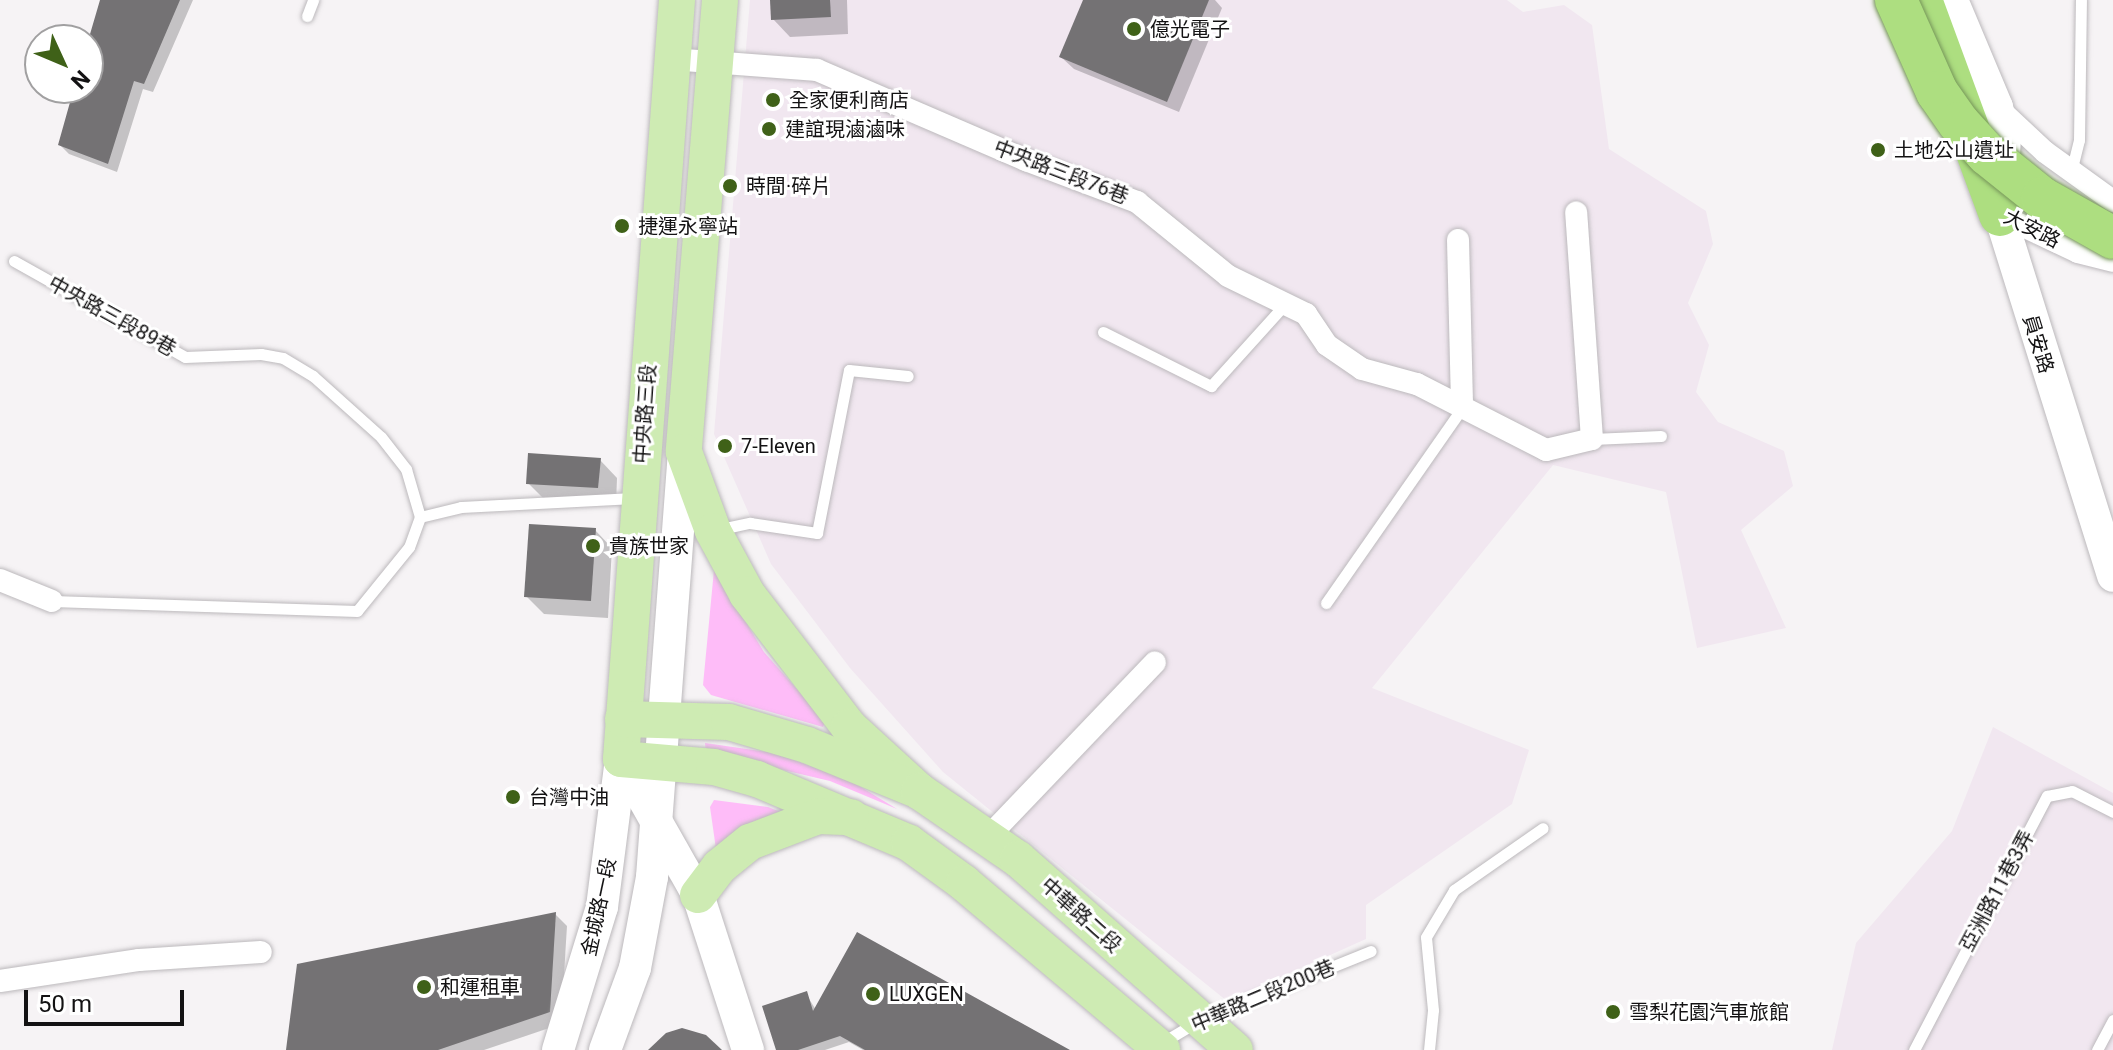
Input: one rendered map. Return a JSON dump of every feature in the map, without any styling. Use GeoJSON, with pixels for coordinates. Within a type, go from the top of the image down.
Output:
{"type":"FeatureCollection","features":[{"type":"Feature","properties":{"kind":"highway"},"geometry":{"type":"LineString","coordinates":[[1896,0],[1937,92],[1959,123],[2042,198],[2113,238]]}},
{"type":"Feature","properties":{"kind":"highway"},"geometry":{"type":"LineString","coordinates":[[1921,0],[2000,215]]}},
{"type":"Feature","properties":{"kind":"highway"},"geometry":{"type":"LineString","coordinates":[[1927,0],[1962,75],[2010,140],[2057,183],[2113,219]]}},
{"type":"Feature","properties":{"kind":"main road","name":"中央路三段"},"geometry":{"type":"LineString","coordinates":[[621,759],[677,0]]}},
{"type":"Feature","properties":{"kind":"main road","name":"中央路三段"},"geometry":{"type":"LineString","coordinates":[[684,452],[720,0]]}},
{"type":"Feature","properties":{"kind":"main road"},"geometry":{"type":"LineString","coordinates":[[684,452],[713,531],[747,594],[796,664],[849,727],[919,791]]}},
{"type":"Feature","properties":{"kind":"main road"},"geometry":{"type":"LineString","coordinates":[[623,719],[711,720],[767,732],[919,791]]}},
{"type":"Feature","properties":{"kind":"main road"},"geometry":{"type":"LineString","coordinates":[[621,759],[661,761],[757,779],[857,817],[909,843],[964,883],[1157,1049]]}},
{"type":"Feature","properties":{"kind":"main road","name":"中華路二段"},"geometry":{"type":"LineString","coordinates":[[919,791],[989,836],[1235,1050]]}},
{"type":"Feature","properties":{"kind":"main road"},"geometry":{"type":"LineString","coordinates":[[698,895],[719,867],[750,842],[818,816],[857,817]]}},
{"type":"Feature","properties":{"kind":"street","name":"大安路"},"geometry":{"type":"LineString","coordinates":[[1884,0],[1950,144],[1972,182],[2000,215],[2078,252],[2113,261]]}},
{"type":"Feature","properties":{"kind":"street"},"geometry":{"type":"LineString","coordinates":[[1952,0],[1997,107],[2071,172],[2113,201]]}},
{"type":"Feature","properties":{"kind":"street","name":"中央路三段76巷"},"geometry":{"type":"LineString","coordinates":[[672,59],[817,70],[1026,160],[1137,202],[1228,276],[1306,314],[1327,345],[1362,369],[1417,384],[1546,450],[1592,439]]}},
{"type":"Feature","properties":{"kind":"street","name":"員安路"},"geometry":{"type":"LineString","coordinates":[[1997,107],[2005,138],[2000,215],[2113,576]]}},
{"type":"Feature","properties":{"kind":"street"},"geometry":{"type":"LineString","coordinates":[[1576,213],[1592,439]]}},
{"type":"Feature","properties":{"kind":"street"},"geometry":{"type":"LineString","coordinates":[[1458,240],[1462,408]]}},
{"type":"Feature","properties":{"kind":"street","name":"中央路三段"},"geometry":{"type":"LineString","coordinates":[[657,818],[684,452]]}},
{"type":"Feature","properties":{"kind":"street"},"geometry":{"type":"LineString","coordinates":[[0,580],[52,601]]}},
{"type":"Feature","properties":{"kind":"street"},"geometry":{"type":"LineString","coordinates":[[989,836],[1155,662]]}},
{"type":"Feature","properties":{"kind":"street"},"geometry":{"type":"LineString","coordinates":[[621,759],[698,895],[748,1050]]}},
{"type":"Feature","properties":{"kind":"street","name":"金城路一段"},"geometry":{"type":"LineString","coordinates":[[558,1050],[602,907],[621,759]]}},
{"type":"Feature","properties":{"kind":"street"},"geometry":{"type":"LineString","coordinates":[[605,1050],[643,936],[657,818]]}},
{"type":"Feature","properties":{"kind":"street"},"geometry":{"type":"LineString","coordinates":[[0,981],[139,960],[261,952]]}},
{"type":"Feature","properties":{"kind":"lane"},"geometry":{"type":"LineString","coordinates":[[307,16],[313,0]]}},
{"type":"Feature","properties":{"kind":"lane"},"geometry":{"type":"LineString","coordinates":[[2071,172],[2079,140],[2081,0]]}},
{"type":"Feature","properties":{"kind":"lane","name":"中央路三段89巷"},"geometry":{"type":"LineString","coordinates":[[14,261],[185,357],[261,354],[283,358],[313,376],[381,437],[406,469],[420,517]]}},
{"type":"Feature","properties":{"kind":"lane"},"geometry":{"type":"LineString","coordinates":[[1103,332],[1211,386],[1285,304]]}},
{"type":"Feature","properties":{"kind":"lane"},"geometry":{"type":"LineString","coordinates":[[713,531],[750,523],[817,533],[849,370],[908,376]]}},
{"type":"Feature","properties":{"kind":"lane"},"geometry":{"type":"LineString","coordinates":[[1326,603],[1462,408]]}},
{"type":"Feature","properties":{"kind":"lane"},"geometry":{"type":"LineString","coordinates":[[1592,439],[1661,436]]}},
{"type":"Feature","properties":{"kind":"lane"},"geometry":{"type":"LineString","coordinates":[[52,601],[357,611],[409,547],[420,517],[461,507],[639,497]]}},
{"type":"Feature","properties":{"kind":"lane","name":"亞洲路11巷3弄"},"geometry":{"type":"LineString","coordinates":[[1914,1050],[2047,796],[2072,791],[2113,812]]}},
{"type":"Feature","properties":{"kind":"lane"},"geometry":{"type":"LineString","coordinates":[[1429,1050],[1433,1010],[1426,937],[1454,890],[1543,828]]}},
{"type":"Feature","properties":{"kind":"lane","name":"中華路二段200巷"},"geometry":{"type":"LineString","coordinates":[[1157,1049],[1200,1020],[1371,951]]}},
{"type":"Feature","properties":{"kind":"lane"},"geometry":{"type":"LineString","coordinates":[[2097,1050],[2113,1020]]}},
{"type":"Feature","properties":{"kind":"shaded area"},"geometry":{"type":"Polygon","coordinates":[[[750,0],[1507,0],[1523,12],[1564,5],[1592,25],[1609,149],[1706,211],[1713,244],[1688,303],[1709,345],[1696,392],[1718,422],[1784,451],[1793,486],[1741,530],[1786,628],[1697,648],[1666,492],[1553,465],[1372,688],[1529,750],[1512,804],[1366,905],[1366,939],[1227,1001],[943,772],[850,668],[771,564],[714,434],[750,0]]]}},
{"type":"Feature","properties":{"kind":"shaded area"},"geometry":{"type":"Polygon","coordinates":[[[714,570],[764,652],[825,721],[823,727],[711,695],[703,685],[714,570]]]}},
{"type":"Feature","properties":{"kind":"shaded area"},"geometry":{"type":"Polygon","coordinates":[[[1993,727],[2113,793],[2113,1050],[1832,1050],[1856,943],[1952,831],[1993,727]]]}},
{"type":"Feature","properties":{"kind":"shaded area"},"geometry":{"type":"Polygon","coordinates":[[[705,743],[775,753],[851,781],[897,809],[830,781],[706,752],[705,743]]]}},
{"type":"Feature","properties":{"kind":"shaded area"},"geometry":{"type":"Polygon","coordinates":[[[714,800],[768,807],[788,815],[716,849],[710,807],[714,800]]]}},
{"type":"Feature","properties":{"kind":"building"},"geometry":{"type":"Polygon","coordinates":[[[100,0],[180,0],[144,84],[134,81],[108,164],[58,145],[70,104],[104,104],[104,24],[93,24],[100,0]]]}},
{"type":"Feature","properties":{"kind":"building"},"geometry":{"type":"Polygon","coordinates":[[[770,0],[830,0],[831,17],[771,20],[770,0]]]}},
{"type":"Feature","properties":{"kind":"building","name":"億光電子"},"geometry":{"type":"Polygon","coordinates":[[[1083,0],[1209,0],[1167,102],[1059,57],[1083,0]]]}},
{"type":"Feature","properties":{"kind":"building"},"geometry":{"type":"Polygon","coordinates":[[[528,453],[601,458],[598,488],[526,484],[528,453]]]}},
{"type":"Feature","properties":{"kind":"building"},"geometry":{"type":"Polygon","coordinates":[[[529,524],[596,528],[591,601],[524,597],[529,524]]]}},
{"type":"Feature","properties":{"kind":"building","name":"和運租車"},"geometry":{"type":"Polygon","coordinates":[[[556,912],[550,1012],[438,1050],[286,1050],[297,964],[556,912]]]}},
{"type":"Feature","properties":{"kind":"building"},"geometry":{"type":"Polygon","coordinates":[[[857,932],[1070,1050],[865,1050],[840,1036],[798,1050],[776,1050],[762,1006],[807,991],[813,1011],[857,932]]]}},
{"type":"Feature","properties":{"kind":"building"},"geometry":{"type":"Polygon","coordinates":[[[682,1028],[706,1035],[722,1050],[648,1050],[666,1033],[682,1028]]]}},
{"type":"Feature","properties":{"kind":"place","name":"億光電子"},"geometry":{"type":"Point","coordinates":[1134,29]}},
{"type":"Feature","properties":{"kind":"place","name":"全家便利商店"},"geometry":{"type":"Point","coordinates":[773,100]}},
{"type":"Feature","properties":{"kind":"place","name":"建誼現滷滷味"},"geometry":{"type":"Point","coordinates":[769,129]}},
{"type":"Feature","properties":{"kind":"place","name":"土地公山遺址"},"geometry":{"type":"Point","coordinates":[1878,150]}},
{"type":"Feature","properties":{"kind":"place","name":"時間·碎片"},"geometry":{"type":"Point","coordinates":[730,186]}},
{"type":"Feature","properties":{"kind":"place","name":"捷運永寧站"},"geometry":{"type":"Point","coordinates":[622,226]}},
{"type":"Feature","properties":{"kind":"place","name":"7-Eleven"},"geometry":{"type":"Point","coordinates":[725,446]}},
{"type":"Feature","properties":{"kind":"place","name":"貴族世家"},"geometry":{"type":"Point","coordinates":[593,546]}},
{"type":"Feature","properties":{"kind":"place","name":"台灣中油"},"geometry":{"type":"Point","coordinates":[513,797]}},
{"type":"Feature","properties":{"kind":"place","name":"和運租車"},"geometry":{"type":"Point","coordinates":[424,987]}},
{"type":"Feature","properties":{"kind":"place","name":"LUXGEN"},"geometry":{"type":"Point","coordinates":[873,994]}},
{"type":"Feature","properties":{"kind":"place","name":"雪梨花園汽車旅館"},"geometry":{"type":"Point","coordinates":[1613,1012]}}]}
